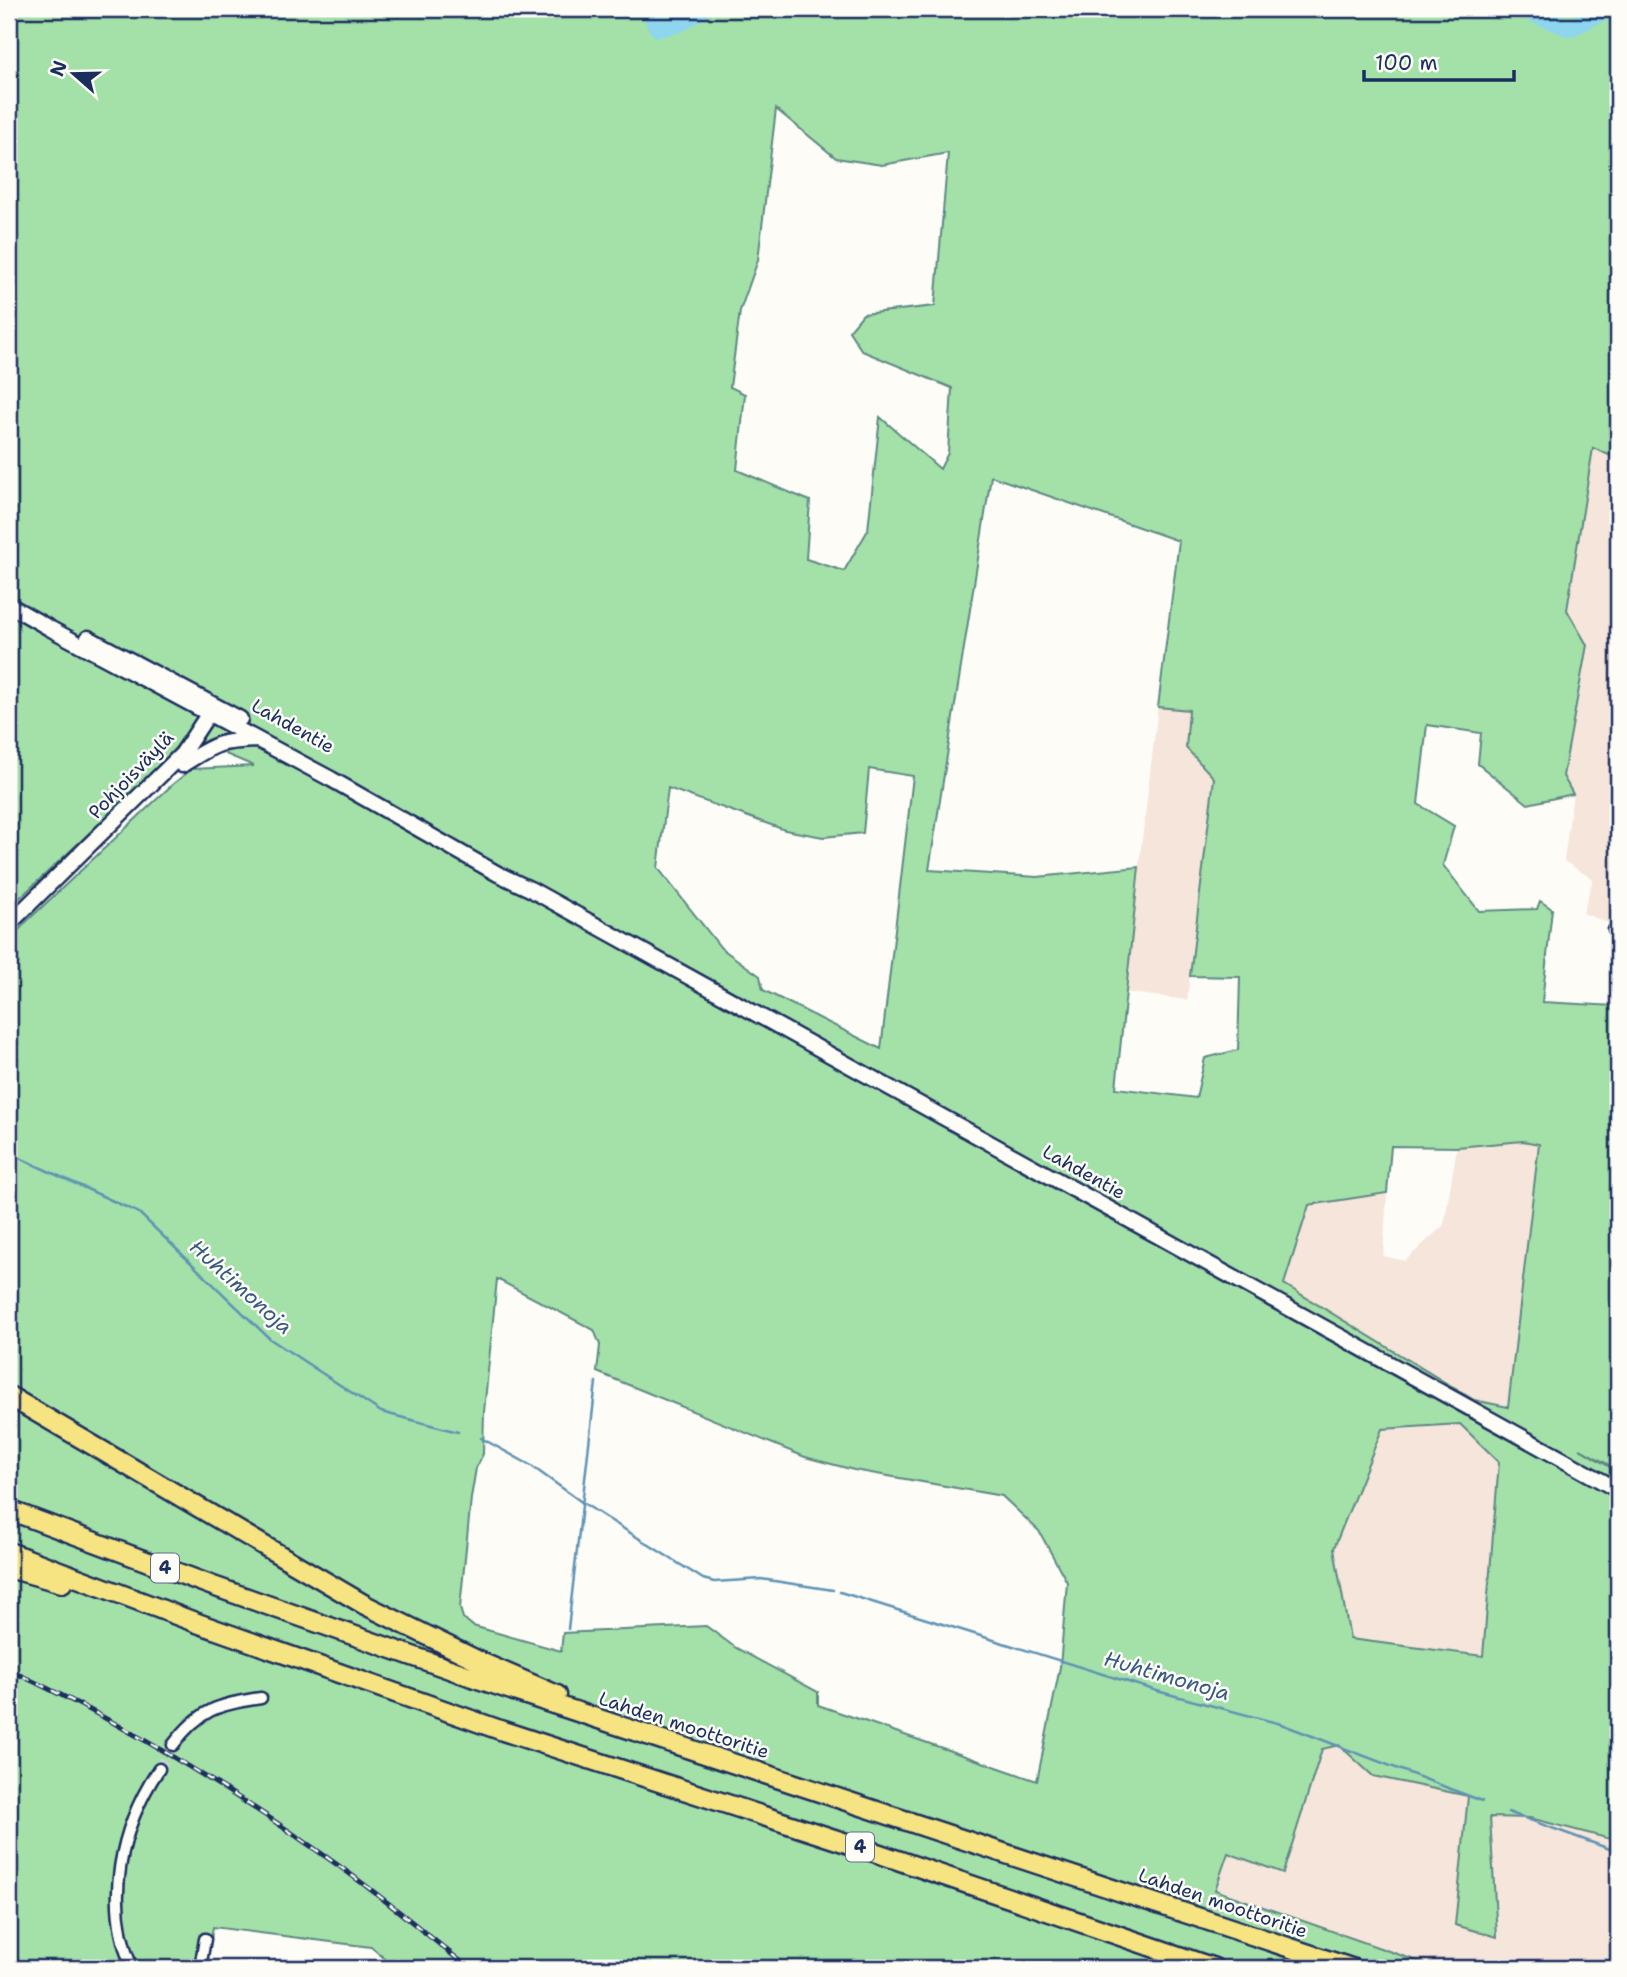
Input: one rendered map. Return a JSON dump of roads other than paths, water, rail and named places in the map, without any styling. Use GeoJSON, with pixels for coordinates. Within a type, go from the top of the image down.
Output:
{"type":"FeatureCollection","features":[{"type":"Feature","properties":{"kind":"highway"},"geometry":{"type":"LineString","coordinates":[[9,1396],[365,1605],[483,1663],[663,1740]]}},
{"type":"Feature","properties":{"kind":"highway","name":"Lahden moottoritie"},"geometry":{"type":"LineString","coordinates":[[9,1510],[411,1656],[1351,1968]]}},
{"type":"Feature","properties":{"kind":"highway","name":"4"},"geometry":{"type":"LineString","coordinates":[[9,1552],[200,1624],[516,1735],[874,1852],[1214,1968]]}},
{"type":"Feature","properties":{"kind":"highway"},"geometry":{"type":"LineString","coordinates":[[9,1568],[200,1624]]}},
{"type":"Feature","properties":{"kind":"main road","name":"Lahdentie"},"geometry":{"type":"LineString","coordinates":[[9,605],[501,867],[530,890]]}},
{"type":"Feature","properties":{"kind":"main road","name":"Lahdentie"},"geometry":{"type":"LineString","coordinates":[[214,712],[498,874],[1618,1490]]}},
{"type":"Feature","properties":{"kind":"main road","name":"Pohjoisväylä"},"geometry":{"type":"LineString","coordinates":[[78,858],[182,765],[205,739],[214,712]]}},
{"type":"Feature","properties":{"kind":"main road","name":"Pohjoisväylä"},"geometry":{"type":"LineString","coordinates":[[9,924],[183,754],[214,712]]}},
{"type":"Feature","properties":{"kind":"main road","name":"Pohjoisväylä"},"geometry":{"type":"LineString","coordinates":[[182,765],[221,742],[259,740]]}},
{"type":"Feature","properties":{"kind":"street"},"geometry":{"type":"LineString","coordinates":[[173,1745],[190,1723],[208,1712],[227,1703],[261,1698]]}},
{"type":"Feature","properties":{"kind":"street"},"geometry":{"type":"LineString","coordinates":[[132,1968],[119,1924],[117,1891],[127,1834],[148,1786],[159,1769]]}},
{"type":"Feature","properties":{"kind":"street"},"geometry":{"type":"LineString","coordinates":[[200,1968],[205,1939]]}},
{"type":"Feature","properties":{"kind":"waterway"},"geometry":{"type":"LineString","coordinates":[[649,9],[658,28],[680,23],[702,9]]}},
{"type":"Feature","properties":{"kind":"waterway"},"geometry":{"type":"LineString","coordinates":[[1522,9],[1570,28],[1608,9]]}},
{"type":"Feature","properties":{"kind":"waterway","name":"Huhtimonoja"},"geometry":{"type":"LineString","coordinates":[[9,1153],[139,1213],[270,1339],[381,1412],[458,1432]]}},
{"type":"Feature","properties":{"kind":"waterway","name":"Huhtimonoja"},"geometry":{"type":"LineString","coordinates":[[568,1629],[596,1382]]}},
{"type":"Feature","properties":{"kind":"waterway","name":"Huhtimonoja"},"geometry":{"type":"LineString","coordinates":[[481,1438],[530,1465],[583,1503],[703,1579],[714,1582],[761,1579],[833,1590]]}},
{"type":"Feature","properties":{"kind":"waterway","name":"Huhtimonoja"},"geometry":{"type":"LineString","coordinates":[[840,1592],[1157,1691],[1281,1724],[1482,1801]]}},
{"type":"Feature","properties":{"kind":"waterway","name":"Huhtimonoja"},"geometry":{"type":"LineString","coordinates":[[1508,1812],[1618,1852]]}},
{"type":"Feature","properties":{"kind":"tunnel"},"geometry":{"type":"LineString","coordinates":[[159,1769],[173,1745]]}},
{"type":"Feature","properties":{"kind":"railway"},"geometry":{"type":"LineString","coordinates":[[9,1670],[137,1736],[260,1812],[356,1878],[469,1968]]}}]}
